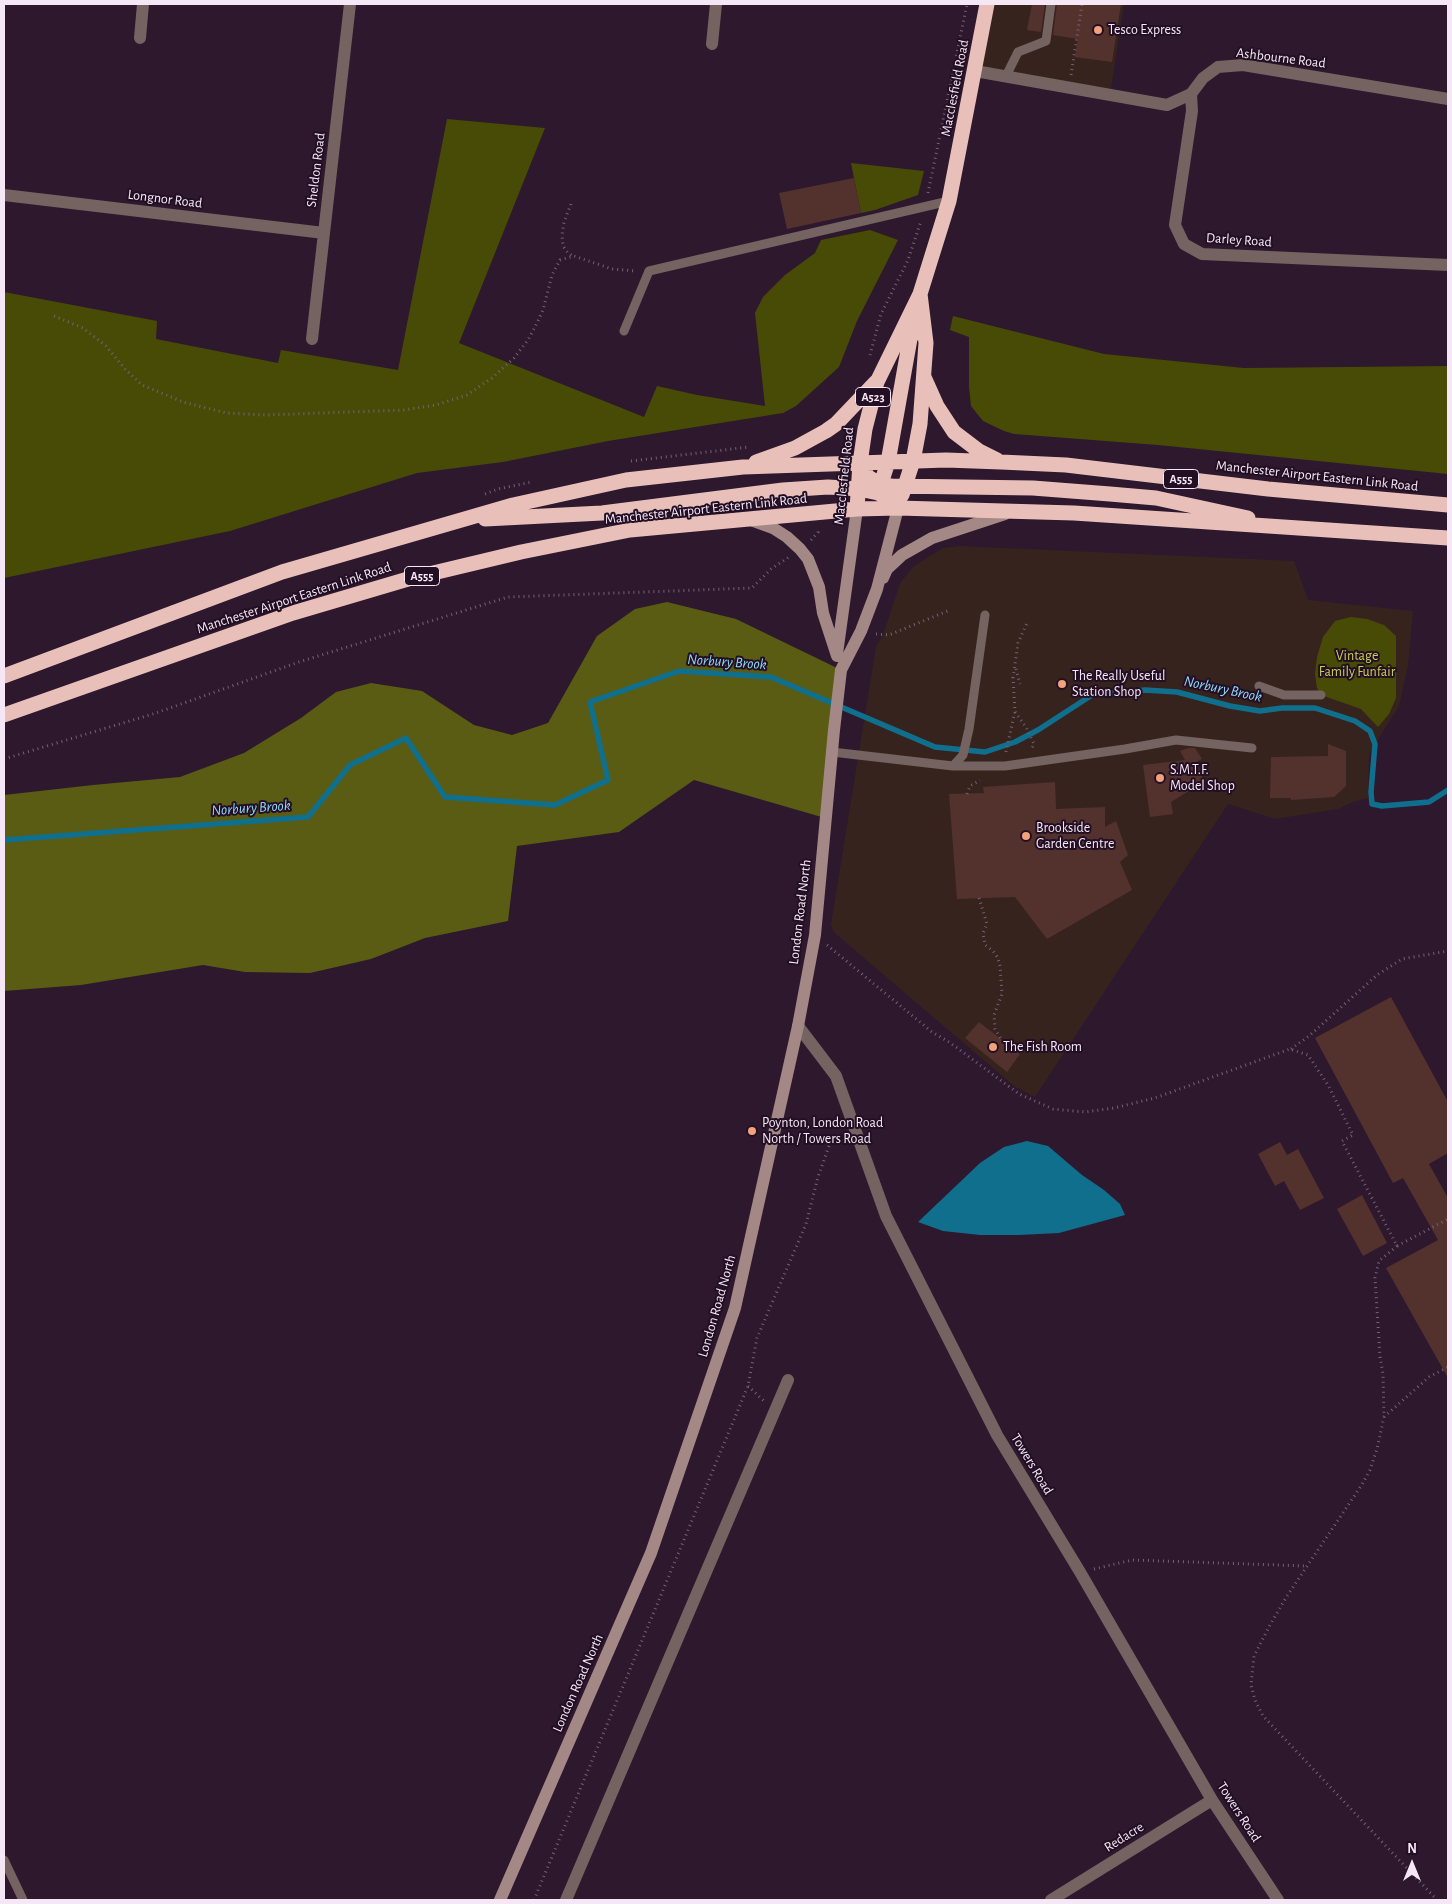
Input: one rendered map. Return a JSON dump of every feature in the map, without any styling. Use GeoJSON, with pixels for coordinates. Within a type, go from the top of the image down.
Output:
{"type":"FeatureCollection","features":[{"type":"Feature","properties":{"kind":"highway","name":"Macclesfield Road"},"geometry":{"type":"LineString","coordinates":[[858,509],[864,429],[877,382],[920,294],[949,201],[987,4]]}},
{"type":"Feature","properties":{"kind":"highway","name":"Macclesfield Road"},"geometry":{"type":"LineString","coordinates":[[898,508],[913,461],[918,435],[926,343],[920,294]]}},
{"type":"Feature","properties":{"kind":"highway"},"geometry":{"type":"LineString","coordinates":[[858,509],[870,503],[880,489],[888,462],[910,339],[922,314]]}},
{"type":"Feature","properties":{"kind":"highway"},"geometry":{"type":"LineString","coordinates":[[924,375],[937,406],[954,432],[979,451],[1001,462]]}},
{"type":"Feature","properties":{"kind":"highway"},"geometry":{"type":"LineString","coordinates":[[743,467],[795,448],[826,431],[836,424],[877,382]]}},
{"type":"Feature","properties":{"kind":"highway","name":"A555"},"geometry":{"type":"LineString","coordinates":[[743,467],[913,461]]}},
{"type":"Feature","properties":{"kind":"highway","name":"Manchester Airport Eastern Link Road"},"geometry":{"type":"LineString","coordinates":[[913,461],[1066,465],[1268,489],[1448,505]]}},
{"type":"Feature","properties":{"kind":"highway"},"geometry":{"type":"LineString","coordinates":[[860,463],[868,477],[898,508]]}},
{"type":"Feature","properties":{"kind":"highway","name":"Manchester Airport Eastern Link Road"},"geometry":{"type":"LineString","coordinates":[[4,676],[282,572],[513,504],[626,480],[743,467]]}},
{"type":"Feature","properties":{"kind":"highway"},"geometry":{"type":"LineString","coordinates":[[459,520],[602,513],[828,486],[880,489],[904,486],[1033,488],[1156,498],[1306,530]]}},
{"type":"Feature","properties":{"kind":"highway","name":"A555"},"geometry":{"type":"LineString","coordinates":[[898,508],[1015,511],[1448,538]]}},
{"type":"Feature","properties":{"kind":"highway","name":"Manchester Airport Eastern Link Road"},"geometry":{"type":"LineString","coordinates":[[4,715],[293,613],[408,579],[521,552],[630,530],[746,518],[816,514],[858,509],[898,508]]}},
{"type":"Feature","properties":{"kind":"main road","name":"Macclesfield Road"},"geometry":{"type":"LineString","coordinates":[[841,670],[861,631],[877,590],[898,508]]}},
{"type":"Feature","properties":{"kind":"main road","name":"Macclesfield Road"},"geometry":{"type":"LineString","coordinates":[[840,686],[841,670],[837,656],[858,509]]}},
{"type":"Feature","properties":{"kind":"main road"},"geometry":{"type":"LineString","coordinates":[[877,590],[887,569],[902,555],[941,534],[1015,511]]}},
{"type":"Feature","properties":{"kind":"main road"},"geometry":{"type":"LineString","coordinates":[[746,518],[760,522],[787,537],[808,559],[819,587],[823,613],[837,656]]}},
{"type":"Feature","properties":{"kind":"main road","name":"London Road North"},"geometry":{"type":"LineString","coordinates":[[500,1900],[651,1553],[735,1308],[798,1026],[815,934],[834,730],[840,686]]}},
{"type":"Feature","properties":{"kind":"street"},"geometry":{"type":"LineString","coordinates":[[140,38],[143,4]]}},
{"type":"Feature","properties":{"kind":"street","name":"Sheldon Road"},"geometry":{"type":"LineString","coordinates":[[312,340],[350,4]]}},
{"type":"Feature","properties":{"kind":"street"},"geometry":{"type":"LineString","coordinates":[[712,44],[716,4]]}},
{"type":"Feature","properties":{"kind":"street","name":"Ashbourne Road"},"geometry":{"type":"LineString","coordinates":[[975,71],[1167,105],[1191,94],[1203,78],[1218,67],[1242,65],[1448,99]]}},
{"type":"Feature","properties":{"kind":"street","name":"Darley Road"},"geometry":{"type":"LineString","coordinates":[[1191,94],[1192,111],[1175,225],[1184,244],[1202,254],[1448,265]]}},
{"type":"Feature","properties":{"kind":"street","name":"Longnor Road"},"geometry":{"type":"LineString","coordinates":[[4,195],[324,233]]}},
{"type":"Feature","properties":{"kind":"street","name":"Towers Road"},"geometry":{"type":"LineString","coordinates":[[798,1026],[836,1076],[886,1216],[997,1436],[1080,1572],[1212,1800],[1278,1900]]}},
{"type":"Feature","properties":{"kind":"street"},"geometry":{"type":"LineString","coordinates":[[566,1900],[788,1380]]}},
{"type":"Feature","properties":{"kind":"street","name":"Redacre"},"geometry":{"type":"LineString","coordinates":[[1051,1900],[1212,1800]]}},
{"type":"Feature","properties":{"kind":"lane"},"geometry":{"type":"LineString","coordinates":[[1006,76],[1018,52],[1046,41],[1051,4]]}},
{"type":"Feature","properties":{"kind":"lane"},"geometry":{"type":"LineString","coordinates":[[624,331],[649,271],[949,201]]}},
{"type":"Feature","properties":{"kind":"lane"},"geometry":{"type":"LineString","coordinates":[[953,766],[962,754],[969,729],[986,615]]}},
{"type":"Feature","properties":{"kind":"lane"},"geometry":{"type":"LineString","coordinates":[[1259,686],[1284,695],[1321,695]]}},
{"type":"Feature","properties":{"kind":"lane"},"geometry":{"type":"LineString","coordinates":[[832,752],[953,766],[1005,766],[1176,740],[1252,748]]}},
{"type":"Feature","properties":{"kind":"lane"},"geometry":{"type":"LineString","coordinates":[[4,1860],[23,1900]]}},
{"type":"Feature","properties":{"kind":"path"},"geometry":{"type":"LineString","coordinates":[[1069,88],[1082,4]]}},
{"type":"Feature","properties":{"kind":"path"},"geometry":{"type":"LineString","coordinates":[[571,204],[564,222],[562,235],[564,246],[568,253],[612,269],[628,272],[649,271]]}},
{"type":"Feature","properties":{"kind":"path"},"geometry":{"type":"LineString","coordinates":[[54,316],[83,328],[106,346],[142,386],[183,402],[226,412],[266,415],[404,410],[436,405],[467,395],[492,378],[514,358],[528,340],[543,310],[552,275],[560,260],[574,256]]}},
{"type":"Feature","properties":{"kind":"path"},"geometry":{"type":"LineString","coordinates":[[810,542],[818,532]]}},
{"type":"Feature","properties":{"kind":"path"},"geometry":{"type":"LineString","coordinates":[[4,759],[156,712],[299,662],[508,597],[752,588],[771,569],[790,557]]}},
{"type":"Feature","properties":{"kind":"path"},"geometry":{"type":"LineString","coordinates":[[861,631],[889,636],[950,610]]}},
{"type":"Feature","properties":{"kind":"path"},"geometry":{"type":"LineString","coordinates":[[1006,753],[1015,711],[1013,678],[1018,643],[1028,621]]}},
{"type":"Feature","properties":{"kind":"path"},"geometry":{"type":"LineString","coordinates":[[1015,666],[1020,684]]}},
{"type":"Feature","properties":{"kind":"path"},"geometry":{"type":"LineString","coordinates":[[1015,711],[1026,727],[1034,744]]}},
{"type":"Feature","properties":{"kind":"path"},"geometry":{"type":"LineString","coordinates":[[979,898],[987,924],[983,933],[985,945],[993,951],[998,958],[1000,966],[1002,994],[994,1015],[995,1029],[1001,1039]]}},
{"type":"Feature","properties":{"kind":"path"},"geometry":{"type":"LineString","coordinates":[[815,934],[932,1032],[949,1042],[1019,1094],[1053,1109],[1085,1112],[1114,1108],[1155,1098],[1290,1049],[1309,1036],[1378,975],[1394,964],[1402,960],[1448,951]]}},
{"type":"Feature","properties":{"kind":"path"},"geometry":{"type":"LineString","coordinates":[[1290,1049],[1308,1055],[1328,1085],[1353,1135],[1342,1141],[1397,1246]]}},
{"type":"Feature","properties":{"kind":"path"},"geometry":{"type":"LineString","coordinates":[[534,1900],[748,1386],[757,1338],[806,1224],[818,1177],[829,1146],[852,1120]]}},
{"type":"Feature","properties":{"kind":"path"},"geometry":{"type":"LineString","coordinates":[[1437,1900],[1263,1716],[1255,1700],[1251,1684],[1254,1656],[1287,1596],[1370,1470],[1377,1450],[1384,1417],[1383,1374],[1380,1357],[1375,1278],[1379,1261],[1397,1246],[1448,1219]]}},
{"type":"Feature","properties":{"kind":"path"},"geometry":{"type":"LineString","coordinates":[[1384,1417],[1429,1377],[1448,1367]]}},
{"type":"Feature","properties":{"kind":"path"},"geometry":{"type":"LineString","coordinates":[[1080,1572],[1132,1560],[1308,1566]]}},
{"type":"Feature","properties":{"kind":"shaded area"},"geometry":{"type":"Polygon","coordinates":[[[987,4],[1124,4],[1110,95],[975,71],[987,4]]]}},
{"type":"Feature","properties":{"kind":"shaded area","name":"Brookside Garden Centre"},"geometry":{"type":"Polygon","coordinates":[[[959,546],[1294,561],[1308,600],[1413,611],[1408,666],[1399,706],[1369,754],[1368,798],[1338,809],[1275,819],[1228,804],[1035,1097],[1014,1086],[837,935],[833,931],[831,924],[876,647],[883,635],[900,583],[914,566],[928,557],[943,548],[959,546]]]}},
{"type":"Feature","properties":{"kind":"shaded area"},"geometry":{"type":"Polygon","coordinates":[[[667,602],[736,619],[837,668],[825,818],[694,780],[619,832],[517,846],[508,921],[425,938],[371,959],[310,973],[245,972],[203,965],[81,985],[4,991],[4,795],[180,777],[244,753],[301,718],[336,692],[371,683],[422,691],[474,725],[512,735],[548,723],[597,636],[635,609],[667,602]]]}},
{"type":"Feature","properties":{"kind":"green space"},"geometry":{"type":"Polygon","coordinates":[[[447,119],[545,128],[459,343],[644,417],[657,386],[697,395],[765,406],[755,313],[763,297],[785,275],[815,253],[821,240],[870,230],[898,240],[857,321],[839,367],[796,406],[783,413],[608,441],[503,462],[417,473],[230,531],[4,578],[4,292],[157,321],[156,339],[278,363],[281,350],[398,370],[447,119]]]}},
{"type":"Feature","properties":{"kind":"green space"},"geometry":{"type":"Polygon","coordinates":[[[851,163],[924,171],[918,195],[861,213],[851,163]]]}},
{"type":"Feature","properties":{"kind":"green space"},"geometry":{"type":"Polygon","coordinates":[[[953,316],[1104,354],[1244,368],[1448,366],[1448,474],[1158,445],[1014,434],[1004,431],[983,421],[971,406],[969,337],[950,330],[953,316]]]}},
{"type":"Feature","properties":{"kind":"green space","name":"Vintage Family Funfair"},"geometry":{"type":"Polygon","coordinates":[[[1351,617],[1367,619],[1384,625],[1396,636],[1396,698],[1389,714],[1378,727],[1361,709],[1321,695],[1317,688],[1315,674],[1317,657],[1323,637],[1335,621],[1351,617]]]}},
{"type":"Feature","properties":{"kind":"water"},"geometry":{"type":"Polygon","coordinates":[[[1027,1141],[1048,1146],[1120,1204],[1125,1215],[1059,1233],[1019,1235],[980,1235],[943,1231],[918,1222],[980,1163],[1004,1147],[1027,1141]]]}},
{"type":"Feature","properties":{"kind":"building"},"geometry":{"type":"Polygon","coordinates":[[[1032,4],[1045,4],[1041,32],[1027,30],[1032,4]]]}},
{"type":"Feature","properties":{"kind":"building","name":"Tesco Express"},"geometry":{"type":"Polygon","coordinates":[[[1057,4],[1121,4],[1112,62],[1075,57],[1078,39],[1053,35],[1057,4]]]}},
{"type":"Feature","properties":{"kind":"building"},"geometry":{"type":"Polygon","coordinates":[[[854,178],[861,213],[787,229],[779,193],[854,178]]]}},
{"type":"Feature","properties":{"kind":"building"},"geometry":{"type":"Polygon","coordinates":[[[1328,744],[1346,751],[1346,786],[1334,797],[1291,800],[1291,798],[1270,798],[1271,757],[1328,756],[1328,744]]]}},
{"type":"Feature","properties":{"kind":"building"},"geometry":{"type":"Polygon","coordinates":[[[1195,748],[1202,759],[1194,763],[1205,781],[1171,802],[1173,814],[1150,817],[1143,765],[1185,760],[1180,751],[1195,748]]]}},
{"type":"Feature","properties":{"kind":"building"},"geometry":{"type":"Polygon","coordinates":[[[1055,782],[1056,809],[1105,807],[1105,827],[1116,821],[1128,855],[1120,862],[1132,890],[1047,939],[1015,897],[957,899],[949,794],[984,793],[983,787],[1055,782]]]}},
{"type":"Feature","properties":{"kind":"building"},"geometry":{"type":"Polygon","coordinates":[[[1391,997],[1448,1102],[1448,1153],[1429,1164],[1448,1198],[1448,1378],[1386,1268],[1438,1240],[1403,1178],[1393,1183],[1315,1038],[1391,997]]]}},
{"type":"Feature","properties":{"kind":"building","name":"The Fish Room"},"geometry":{"type":"Polygon","coordinates":[[[979,1022],[1020,1054],[1007,1072],[965,1038],[979,1022]]]}},
{"type":"Feature","properties":{"kind":"building"},"geometry":{"type":"Polygon","coordinates":[[[1280,1142],[1287,1155],[1298,1149],[1324,1198],[1300,1210],[1284,1181],[1275,1186],[1258,1154],[1280,1142]]]}},
{"type":"Feature","properties":{"kind":"building"},"geometry":{"type":"Polygon","coordinates":[[[1362,1195],[1387,1243],[1363,1256],[1337,1209],[1362,1195]]]}},
{"type":"Feature","properties":{"kind":"waterway","name":"Norbury Brook"},"geometry":{"type":"LineString","coordinates":[[4,840],[308,817],[350,765],[406,738],[445,797],[555,805],[608,780],[590,702],[679,671],[771,677],[935,747],[985,752],[1015,742],[1038,730],[1092,695],[1145,690],[1177,692],[1230,706],[1260,711],[1282,708],[1315,708],[1355,721],[1370,731],[1375,744],[1371,792],[1372,804],[1382,806],[1429,802],[1448,790]]}},
{"type":"Feature","properties":{"kind":"place","name":"Tesco Express"},"geometry":{"type":"Point","coordinates":[1098,30]}},
{"type":"Feature","properties":{"kind":"place","name":"The Really Useful Station Shop"},"geometry":{"type":"Point","coordinates":[1062,684]}},
{"type":"Feature","properties":{"kind":"place","name":"S.M.T.F. Model Shop"},"geometry":{"type":"Point","coordinates":[1160,778]}},
{"type":"Feature","properties":{"kind":"place","name":"Brookside Garden Centre"},"geometry":{"type":"Point","coordinates":[1026,836]}},
{"type":"Feature","properties":{"kind":"place","name":"The Fish Room"},"geometry":{"type":"Point","coordinates":[993,1047]}},
{"type":"Feature","properties":{"kind":"place","name":"Poynton, London Road North / Towers Road"},"geometry":{"type":"Point","coordinates":[752,1131]}}]}
